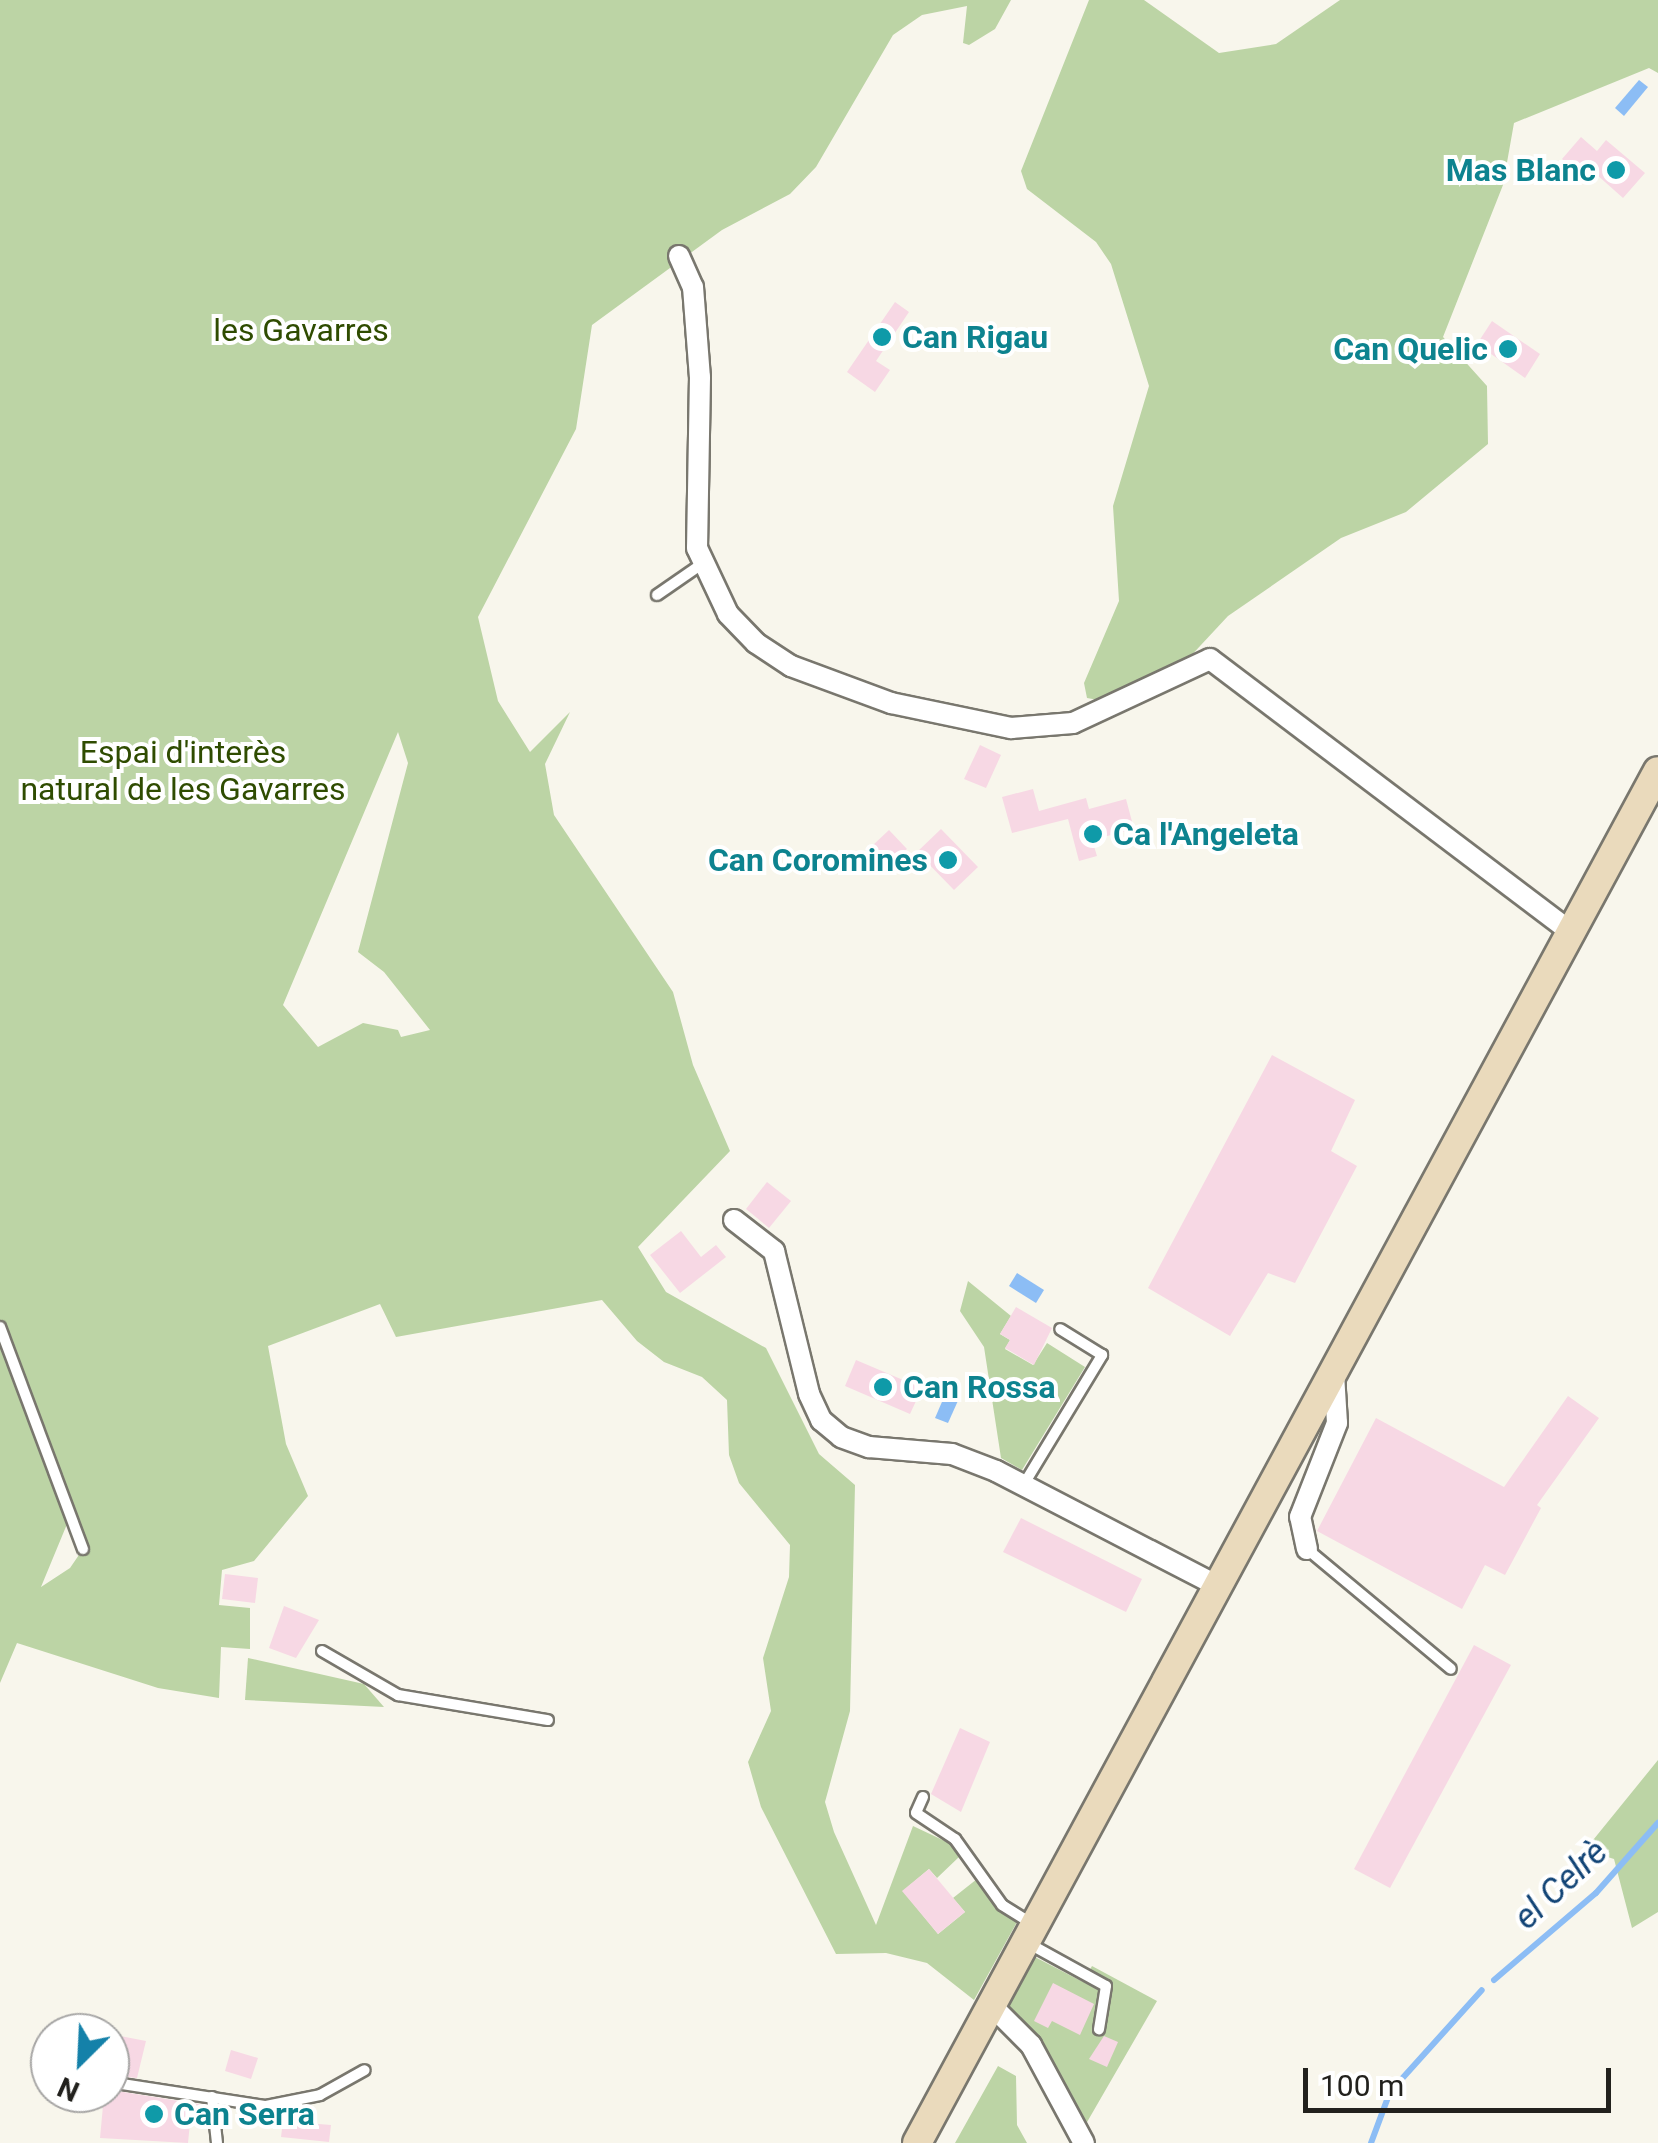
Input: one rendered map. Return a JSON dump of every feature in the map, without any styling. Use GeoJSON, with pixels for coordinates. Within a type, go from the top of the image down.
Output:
{"type":"FeatureCollection","features":[{"type":"Feature","properties":{"kind":"main road"},"geometry":{"type":"LineString","coordinates":[[917,2143],[1658,772]]}},
{"type":"Feature","properties":{"kind":"street"},"geometry":{"type":"LineString","coordinates":[[680,256],[695,301],[702,564],[728,614],[791,666],[890,703],[1011,728],[1073,722],[1210,659],[1571,932]]}},
{"type":"Feature","properties":{"kind":"street"},"geometry":{"type":"LineString","coordinates":[[734,1220],[774,1251],[822,1420],[841,1438],[869,1447],[952,1454],[1024,1484],[1216,1586]]}},
{"type":"Feature","properties":{"kind":"street"},"geometry":{"type":"LineString","coordinates":[[1308,1548],[1300,1517],[1336,1423],[1334,1372]]}},
{"type":"Feature","properties":{"kind":"street"},"geometry":{"type":"LineString","coordinates":[[991,2004],[1031,2046],[1084,2143]]}},
{"type":"Feature","properties":{"kind":"lane"},"geometry":{"type":"LineString","coordinates":[[657,595],[702,564]]}},
{"type":"Feature","properties":{"kind":"lane"},"geometry":{"type":"LineString","coordinates":[[0,1328],[83,1548]]}},
{"type":"Feature","properties":{"kind":"lane"},"geometry":{"type":"LineString","coordinates":[[1024,1484],[1102,1355],[1060,1329]]}},
{"type":"Feature","properties":{"kind":"lane"},"geometry":{"type":"LineString","coordinates":[[1308,1548],[1451,1669]]}},
{"type":"Feature","properties":{"kind":"lane"},"geometry":{"type":"LineString","coordinates":[[322,1651],[398,1695],[548,1720]]}},
{"type":"Feature","properties":{"kind":"lane"},"geometry":{"type":"LineString","coordinates":[[923,1797],[916,1813],[955,1839],[1002,1905],[1029,1933],[1106,1986],[1099,2029]]}},
{"type":"Feature","properties":{"kind":"lane"},"geometry":{"type":"LineString","coordinates":[[130,2085],[266,2106],[345,2086],[365,2070]]}},
{"type":"Feature","properties":{"kind":"lane"},"geometry":{"type":"LineString","coordinates":[[212,2097],[217,2143]]}},
{"type":"Feature","properties":{"kind":"green space","name":"les Gavarres"},"geometry":{"type":"Polygon","coordinates":[[[0,0],[1011,0],[995,29],[969,45],[963,43],[967,6],[922,15],[893,35],[816,167],[790,194],[722,230],[592,325],[576,429],[478,617],[498,701],[530,752],[570,712],[545,764],[554,815],[673,992],[693,1065],[730,1151],[638,1247],[666,1292],[766,1348],[819,1454],[855,1485],[850,1711],[825,1802],[834,1832],[876,1925],[913,1826],[949,1843],[959,1857],[937,1878],[929,1869],[903,1891],[938,1934],[965,1912],[953,1898],[977,1879],[1017,1922],[974,2000],[927,1963],[886,1953],[836,1954],[761,1807],[748,1762],[771,1711],[763,1658],[789,1577],[790,1545],[739,1483],[729,1455],[727,1400],[702,1377],[664,1362],[637,1341],[602,1300],[396,1337],[380,1304],[268,1346],[286,1444],[308,1496],[254,1561],[222,1570],[219,1605],[250,1608],[250,1649],[221,1647],[219,1698],[158,1688],[17,1643],[0,1683],[0,0]],[[398,732],[283,1005],[318,1047],[363,1023],[398,1030],[401,1037],[430,1030],[384,972],[358,952],[408,763],[398,732]],[[72,1512],[41,1587],[70,1568],[83,1549],[72,1512]]]}},
{"type":"Feature","properties":{"kind":"green space"},"geometry":{"type":"Polygon","coordinates":[[[1089,0],[1144,0],[1219,53],[1276,44],[1340,0],[1658,0],[1658,73],[1649,68],[1514,123],[1503,185],[1443,337],[1487,386],[1488,444],[1406,512],[1341,538],[1228,616],[1187,660],[1104,701],[1087,698],[1084,683],[1119,601],[1113,506],[1149,386],[1111,264],[1096,242],[1027,189],[1021,171],[1089,0]]]}},
{"type":"Feature","properties":{"kind":"green space"},"geometry":{"type":"Polygon","coordinates":[[[968,1281],[1011,1316],[1000,1334],[1010,1340],[1005,1349],[1033,1365],[1047,1343],[1085,1367],[1022,1470],[1001,1458],[984,1347],[960,1311],[968,1281]]]}},
{"type":"Feature","properties":{"kind":"green space"},"geometry":{"type":"Polygon","coordinates":[[[248,1658],[364,1684],[384,1707],[245,1700],[248,1658]]]}},
{"type":"Feature","properties":{"kind":"green space"},"geometry":{"type":"Polygon","coordinates":[[[1658,1760],[1658,1912],[1632,1928],[1614,1859],[1585,1850],[1658,1760]]]}},
{"type":"Feature","properties":{"kind":"green space"},"geometry":{"type":"Polygon","coordinates":[[[1033,1956],[1083,1982],[1092,1966],[1157,2001],[1079,2136],[1004,2015],[1033,1956]]]}},
{"type":"Feature","properties":{"kind":"green space"},"geometry":{"type":"Polygon","coordinates":[[[998,2066],[1016,2076],[1017,2125],[1027,2143],[955,2143],[998,2066]]]}},
{"type":"Feature","properties":{"kind":"water"},"geometry":{"type":"Polygon","coordinates":[[[1639,80],[1648,87],[1624,116],[1615,108],[1639,80]]]}},
{"type":"Feature","properties":{"kind":"water"},"geometry":{"type":"Polygon","coordinates":[[[1017,1273],[1044,1290],[1036,1303],[1009,1286],[1017,1273]]]}},
{"type":"Feature","properties":{"kind":"water"},"geometry":{"type":"Polygon","coordinates":[[[948,1388],[961,1394],[948,1423],[935,1418],[948,1388]]]}},
{"type":"Feature","properties":{"kind":"building","name":"Mas Blanc"},"geometry":{"type":"Polygon","coordinates":[[[1581,137],[1597,151],[1606,140],[1645,173],[1623,198],[1587,166],[1580,175],[1562,159],[1581,137]]]}},
{"type":"Feature","properties":{"kind":"building","name":"Can Rigau"},"geometry":{"type":"Polygon","coordinates":[[[895,302],[909,312],[876,361],[890,370],[875,392],[847,372],[895,302]]]}},
{"type":"Feature","properties":{"kind":"building","name":"Can Quelic"},"geometry":{"type":"Polygon","coordinates":[[[1492,321],[1540,354],[1525,378],[1477,344],[1492,321]]]}},
{"type":"Feature","properties":{"kind":"building"},"geometry":{"type":"Polygon","coordinates":[[[980,745],[1001,755],[986,788],[964,779],[980,745]]]}},
{"type":"Feature","properties":{"kind":"building","name":"Ca l'Angeleta"},"geometry":{"type":"Polygon","coordinates":[[[1033,789],[1039,811],[1086,798],[1089,809],[1126,799],[1134,829],[1092,840],[1097,856],[1079,861],[1068,819],[1012,833],[1002,797],[1033,789]]]}},
{"type":"Feature","properties":{"kind":"building","name":"Can Coromines"},"geometry":{"type":"Polygon","coordinates":[[[941,829],[978,867],[954,890],[917,852],[941,829]]]}},
{"type":"Feature","properties":{"kind":"building"},"geometry":{"type":"Polygon","coordinates":[[[889,830],[907,849],[889,865],[872,846],[889,830]]]}},
{"type":"Feature","properties":{"kind":"building"},"geometry":{"type":"Polygon","coordinates":[[[1272,1055],[1355,1100],[1331,1151],[1357,1166],[1295,1283],[1268,1273],[1230,1336],[1148,1288],[1272,1055]]]}},
{"type":"Feature","properties":{"kind":"building"},"geometry":{"type":"Polygon","coordinates":[[[767,1182],[791,1201],[769,1228],[746,1209],[767,1182]]]}},
{"type":"Feature","properties":{"kind":"building"},"geometry":{"type":"Polygon","coordinates":[[[681,1231],[701,1257],[716,1245],[726,1257],[680,1293],[650,1255],[681,1231]]]}},
{"type":"Feature","properties":{"kind":"building"},"geometry":{"type":"Polygon","coordinates":[[[1016,1307],[1052,1328],[1034,1365],[1005,1348],[1010,1340],[1000,1334],[1016,1307]]]}},
{"type":"Feature","properties":{"kind":"building","name":"Can Rossa"},"geometry":{"type":"Polygon","coordinates":[[[856,1360],[922,1388],[910,1414],[845,1386],[856,1360]]]}},
{"type":"Feature","properties":{"kind":"building"},"geometry":{"type":"Polygon","coordinates":[[[1568,1396],[1599,1418],[1537,1505],[1541,1508],[1505,1575],[1485,1565],[1462,1609],[1317,1531],[1376,1418],[1504,1487],[1568,1396]]]}},
{"type":"Feature","properties":{"kind":"building"},"geometry":{"type":"Polygon","coordinates":[[[1021,1518],[1142,1579],[1126,1612],[1003,1552],[1021,1518]]]}},
{"type":"Feature","properties":{"kind":"building"},"geometry":{"type":"Polygon","coordinates":[[[225,1574],[258,1578],[255,1603],[222,1599],[225,1574]]]}},
{"type":"Feature","properties":{"kind":"building"},"geometry":{"type":"Polygon","coordinates":[[[284,1606],[319,1620],[296,1658],[269,1648],[284,1606]]]}},
{"type":"Feature","properties":{"kind":"building"},"geometry":{"type":"Polygon","coordinates":[[[1474,1645],[1511,1665],[1390,1888],[1354,1869],[1474,1645]]]}},
{"type":"Feature","properties":{"kind":"building"},"geometry":{"type":"Polygon","coordinates":[[[960,1728],[990,1742],[961,1812],[931,1794],[960,1728]]]}},
{"type":"Feature","properties":{"kind":"building"},"geometry":{"type":"Polygon","coordinates":[[[929,1869],[965,1912],[938,1934],[902,1891],[929,1869]]]}},
{"type":"Feature","properties":{"kind":"building"},"geometry":{"type":"Polygon","coordinates":[[[1053,1983],[1094,2004],[1080,2035],[1052,2021],[1048,2028],[1034,2021],[1053,1983]]]}},
{"type":"Feature","properties":{"kind":"building"},"geometry":{"type":"Polygon","coordinates":[[[1104,2036],[1118,2042],[1107,2067],[1089,2059],[1104,2036]]]}},
{"type":"Feature","properties":{"kind":"building","name":"Can Serra"},"geometry":{"type":"Polygon","coordinates":[[[130,2038],[146,2041],[137,2078],[130,2077],[130,2038]]]}},
{"type":"Feature","properties":{"kind":"building"},"geometry":{"type":"Polygon","coordinates":[[[231,2050],[258,2058],[251,2079],[225,2071],[231,2050]]]}},
{"type":"Feature","properties":{"kind":"building","name":"Can Serra"},"geometry":{"type":"Polygon","coordinates":[[[130,2093],[204,2105],[204,2125],[190,2123],[188,2143],[100,2138],[102,2113],[130,2113],[130,2093]]]}},
{"type":"Feature","properties":{"kind":"building"},"geometry":{"type":"Polygon","coordinates":[[[283,2121],[331,2125],[329,2142],[281,2137],[283,2121]]]}},
{"type":"Feature","properties":{"kind":"waterway","name":"el Celrè"},"geometry":{"type":"LineString","coordinates":[[1494,1980],[1596,1893],[1658,1823]]}},
{"type":"Feature","properties":{"kind":"waterway","name":"el Celrè"},"geometry":{"type":"LineString","coordinates":[[1371,2143],[1390,2092],[1482,1990]]}},
{"type":"Feature","properties":{"kind":"place","name":"Mas Blanc"},"geometry":{"type":"Point","coordinates":[1616,170]}},
{"type":"Feature","properties":{"kind":"place","name":"Can Rigau"},"geometry":{"type":"Point","coordinates":[882,337]}},
{"type":"Feature","properties":{"kind":"place","name":"Can Quelic"},"geometry":{"type":"Point","coordinates":[1508,349]}},
{"type":"Feature","properties":{"kind":"place","name":"Ca l'Angeleta"},"geometry":{"type":"Point","coordinates":[1093,834]}},
{"type":"Feature","properties":{"kind":"place","name":"Can Coromines"},"geometry":{"type":"Point","coordinates":[948,860]}},
{"type":"Feature","properties":{"kind":"place","name":"Can Rossa"},"geometry":{"type":"Point","coordinates":[883,1387]}},
{"type":"Feature","properties":{"kind":"place","name":"Can Serra"},"geometry":{"type":"Point","coordinates":[154,2114]}},
{"type":"Feature","properties":{"kind":"park label","name":"Espai d'interès natural de les Gavarres"},"geometry":{"type":"Point","coordinates":[183,772]}}]}
